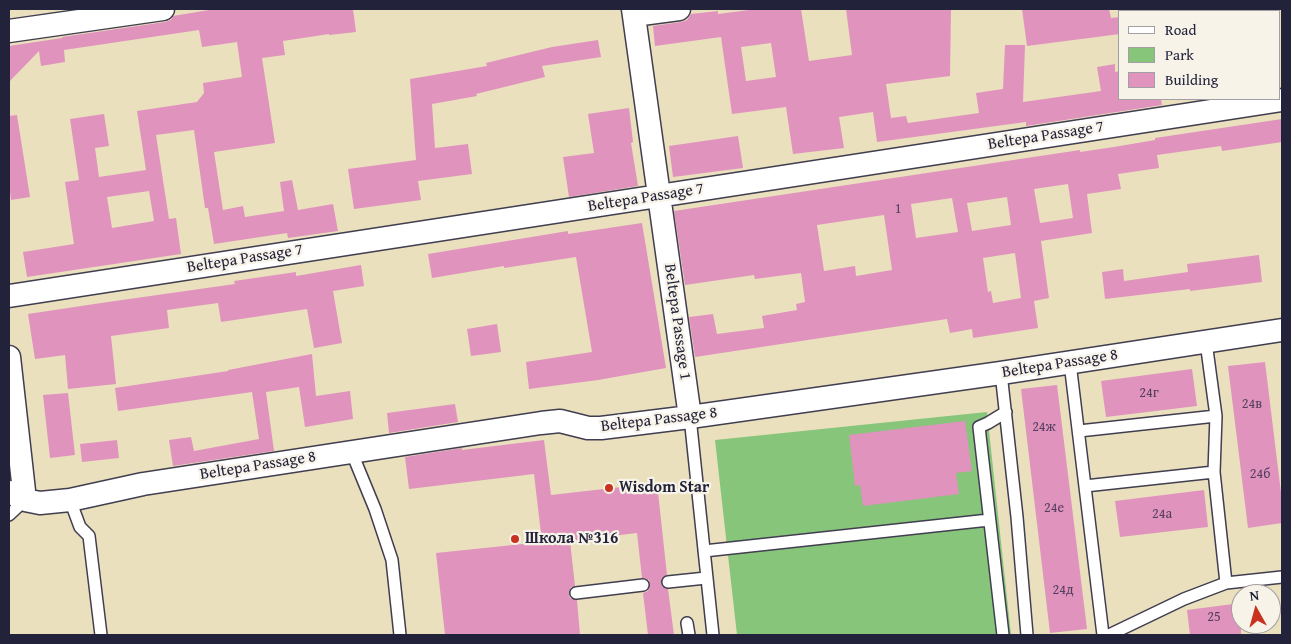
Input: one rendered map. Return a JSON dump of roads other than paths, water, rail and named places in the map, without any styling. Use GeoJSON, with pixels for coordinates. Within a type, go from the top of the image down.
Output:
{"type":"FeatureCollection","features":[{"type":"Feature","properties":{"kind":"street"},"geometry":{"type":"LineString","coordinates":[[9,31],[163,9]]}},
{"type":"Feature","properties":{"kind":"street"},"geometry":{"type":"LineString","coordinates":[[633,12],[679,9]]}},
{"type":"Feature","properties":{"kind":"street","name":"Beltepa Passage 1"},"geometry":{"type":"LineString","coordinates":[[633,12],[690,417]]}},
{"type":"Feature","properties":{"kind":"street","name":"Beltepa Passage 7"},"geometry":{"type":"LineString","coordinates":[[9,296],[1282,100]]}},
{"type":"Feature","properties":{"kind":"street","name":"Beltepa Passage 8"},"geometry":{"type":"LineString","coordinates":[[14,502],[40,503],[70,500],[143,484],[541,423],[560,422],[588,428],[602,428],[690,417],[1070,363],[1282,330]]}},
{"type":"Feature","properties":{"kind":"street"},"geometry":{"type":"LineString","coordinates":[[9,357],[14,502]]}},
{"type":"Feature","properties":{"kind":"lane"},"geometry":{"type":"LineString","coordinates":[[1206,342],[1216,416],[1214,472],[1226,583]]}},
{"type":"Feature","properties":{"kind":"lane"},"geometry":{"type":"LineString","coordinates":[[1070,363],[1103,635]]}},
{"type":"Feature","properties":{"kind":"lane"},"geometry":{"type":"LineString","coordinates":[[1001,373],[1017,517],[1027,635]]}},
{"type":"Feature","properties":{"kind":"lane"},"geometry":{"type":"LineString","coordinates":[[1003,634],[979,427],[1006,412]]}},
{"type":"Feature","properties":{"kind":"lane"},"geometry":{"type":"LineString","coordinates":[[1079,431],[1216,416]]}},
{"type":"Feature","properties":{"kind":"lane","name":"Beltepa Passage 1"},"geometry":{"type":"LineString","coordinates":[[690,417],[713,635]]}},
{"type":"Feature","properties":{"kind":"lane"},"geometry":{"type":"LineString","coordinates":[[353,451],[354,458],[375,508],[392,560],[400,635]]}},
{"type":"Feature","properties":{"kind":"lane"},"geometry":{"type":"LineString","coordinates":[[1085,486],[1214,472]]}},
{"type":"Feature","properties":{"kind":"lane"},"geometry":{"type":"LineString","coordinates":[[70,500],[80,527],[89,536],[101,635]]}},
{"type":"Feature","properties":{"kind":"lane"},"geometry":{"type":"LineString","coordinates":[[704,551],[990,520]]}},
{"type":"Feature","properties":{"kind":"lane"},"geometry":{"type":"LineString","coordinates":[[1109,635],[1184,600],[1226,583],[1282,577]]}},
{"type":"Feature","properties":{"kind":"lane"},"geometry":{"type":"LineString","coordinates":[[668,582],[706,578]]}},
{"type":"Feature","properties":{"kind":"lane"},"geometry":{"type":"LineString","coordinates":[[576,593],[643,585]]}},
{"type":"Feature","properties":{"kind":"lane"},"geometry":{"type":"LineString","coordinates":[[687,623],[689,635]]}},
{"type":"Feature","properties":{"kind":"place","name":"Wisdom Star"},"geometry":{"type":"Point","coordinates":[609,488]}},
{"type":"Feature","properties":{"kind":"place","name":"Школа №316"},"geometry":{"type":"Point","coordinates":[515,539]}}]}
